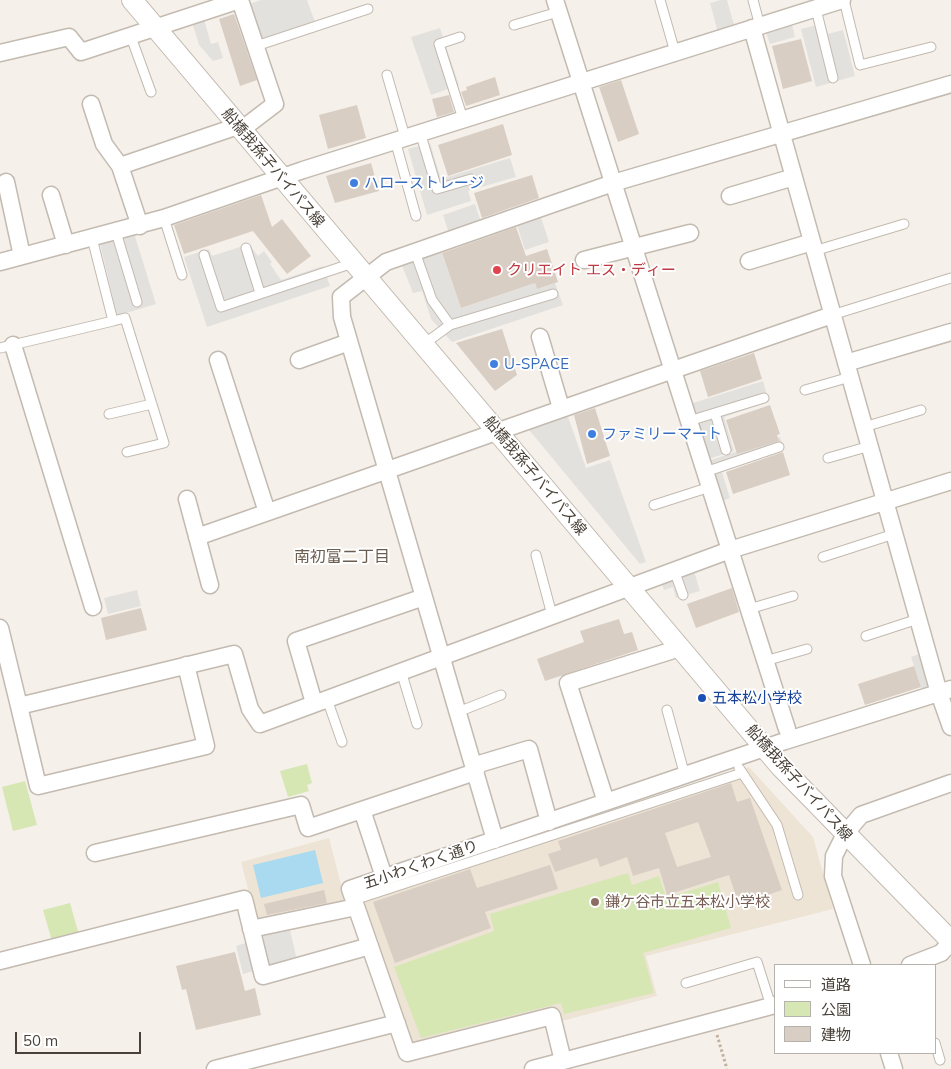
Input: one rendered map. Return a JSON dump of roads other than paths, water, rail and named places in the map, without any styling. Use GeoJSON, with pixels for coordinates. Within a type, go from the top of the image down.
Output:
{"type":"FeatureCollection","features":[{"type":"Feature","properties":{"kind":"street","name":"船橋我孫子バイパス線"},"geometry":{"type":"LineString","coordinates":[[132,0],[766,748],[845,834],[951,941]]}},
{"type":"Feature","properties":{"kind":"street"},"geometry":{"type":"LineString","coordinates":[[0,53],[69,37],[81,52],[240,0],[276,104],[239,128],[120,166]]}},
{"type":"Feature","properties":{"kind":"street"},"geometry":{"type":"LineString","coordinates":[[0,262],[140,226],[281,177],[843,0]]}},
{"type":"Feature","properties":{"kind":"street"},"geometry":{"type":"LineString","coordinates":[[556,6],[787,729]]}},
{"type":"Feature","properties":{"kind":"street"},"geometry":{"type":"LineString","coordinates":[[756,27],[782,134],[832,315],[918,619],[945,691],[951,727]]}},
{"type":"Feature","properties":{"kind":"street"},"geometry":{"type":"LineString","coordinates":[[495,840],[349,342],[342,317],[341,297],[359,270],[612,183],[951,83]]}},
{"type":"Feature","properties":{"kind":"street"},"geometry":{"type":"LineString","coordinates":[[91,104],[104,144],[120,166],[140,226]]}},
{"type":"Feature","properties":{"kind":"street"},"geometry":{"type":"LineString","coordinates":[[730,196],[794,178]]}},
{"type":"Feature","properties":{"kind":"street"},"geometry":{"type":"LineString","coordinates":[[6,182],[22,256]]}},
{"type":"Feature","properties":{"kind":"street"},"geometry":{"type":"LineString","coordinates":[[52,195],[66,245]]}},
{"type":"Feature","properties":{"kind":"street"},"geometry":{"type":"LineString","coordinates":[[584,260],[690,233]]}},
{"type":"Feature","properties":{"kind":"street"},"geometry":{"type":"LineString","coordinates":[[749,261],[813,246]]}},
{"type":"Feature","properties":{"kind":"street"},"geometry":{"type":"LineString","coordinates":[[197,537],[387,472],[561,408],[832,315]]}},
{"type":"Feature","properties":{"kind":"street"},"geometry":{"type":"LineString","coordinates":[[848,370],[951,332]]}},
{"type":"Feature","properties":{"kind":"street"},"geometry":{"type":"LineString","coordinates":[[540,337],[561,408]]}},
{"type":"Feature","properties":{"kind":"street"},"geometry":{"type":"LineString","coordinates":[[299,360],[349,342]]}},
{"type":"Feature","properties":{"kind":"street"},"geometry":{"type":"LineString","coordinates":[[6,347],[93,607]]}},
{"type":"Feature","properties":{"kind":"street"},"geometry":{"type":"LineString","coordinates":[[218,360],[267,512]]}},
{"type":"Feature","properties":{"kind":"street"},"geometry":{"type":"LineString","coordinates":[[19,706],[234,654],[250,709],[260,724],[552,614],[730,550],[951,481]]}},
{"type":"Feature","properties":{"kind":"street"},"geometry":{"type":"LineString","coordinates":[[187,499],[210,585]]}},
{"type":"Feature","properties":{"kind":"street"},"geometry":{"type":"LineString","coordinates":[[320,701],[296,641],[424,597]]}},
{"type":"Feature","properties":{"kind":"street"},"geometry":{"type":"LineString","coordinates":[[0,628],[38,786],[206,746],[186,666]]}},
{"type":"Feature","properties":{"kind":"street"},"geometry":{"type":"LineString","coordinates":[[606,802],[568,683],[680,648]]}},
{"type":"Feature","properties":{"kind":"street","name":"五小わくわく通り"},"geometry":{"type":"LineString","coordinates":[[251,929],[355,903],[350,889],[685,776],[738,766],[766,748],[945,691]]}},
{"type":"Feature","properties":{"kind":"street"},"geometry":{"type":"LineString","coordinates":[[95,853],[301,805],[308,828],[474,772],[479,764],[529,749],[549,822]]}},
{"type":"Feature","properties":{"kind":"street"},"geometry":{"type":"LineString","coordinates":[[862,964],[833,876],[834,856],[845,834],[861,815],[951,783]]}},
{"type":"Feature","properties":{"kind":"street"},"geometry":{"type":"LineString","coordinates":[[362,810],[384,877]]}},
{"type":"Feature","properties":{"kind":"street"},"geometry":{"type":"LineString","coordinates":[[0,961],[244,899],[262,976],[370,946]]}},
{"type":"Feature","properties":{"kind":"street"},"geometry":{"type":"LineString","coordinates":[[355,903],[407,1053],[552,1016],[563,1061]]}},
{"type":"Feature","properties":{"kind":"street"},"geometry":{"type":"LineString","coordinates":[[914,964],[941,953],[951,941]]}},
{"type":"Feature","properties":{"kind":"street"},"geometry":{"type":"LineString","coordinates":[[533,1069],[773,1006]]}},
{"type":"Feature","properties":{"kind":"street"},"geometry":{"type":"LineString","coordinates":[[214,1069],[397,1023]]}},
{"type":"Feature","properties":{"kind":"street"},"geometry":{"type":"LineString","coordinates":[[889,1054],[894,1069]]}},
{"type":"Feature","properties":{"kind":"lane"},"geometry":{"type":"LineString","coordinates":[[660,0],[675,52]]}},
{"type":"Feature","properties":{"kind":"lane"},"geometry":{"type":"LineString","coordinates":[[754,0],[756,27]]}},
{"type":"Feature","properties":{"kind":"lane"},"geometry":{"type":"LineString","coordinates":[[843,0],[860,65],[931,47]]}},
{"type":"Feature","properties":{"kind":"lane"},"geometry":{"type":"LineString","coordinates":[[514,25],[556,6]]}},
{"type":"Feature","properties":{"kind":"lane"},"geometry":{"type":"LineString","coordinates":[[256,46],[368,9]]}},
{"type":"Feature","properties":{"kind":"lane"},"geometry":{"type":"LineString","coordinates":[[816,9],[833,78]]}},
{"type":"Feature","properties":{"kind":"lane"},"geometry":{"type":"LineString","coordinates":[[131,36],[151,92]]}},
{"type":"Feature","properties":{"kind":"lane"},"geometry":{"type":"LineString","coordinates":[[460,37],[439,44],[463,119]]}},
{"type":"Feature","properties":{"kind":"lane"},"geometry":{"type":"LineString","coordinates":[[387,75],[407,137],[416,216]]}},
{"type":"Feature","properties":{"kind":"lane"},"geometry":{"type":"LineString","coordinates":[[407,137],[437,189],[471,179]]}},
{"type":"Feature","properties":{"kind":"lane"},"geometry":{"type":"LineString","coordinates":[[164,218],[182,275]]}},
{"type":"Feature","properties":{"kind":"lane"},"geometry":{"type":"LineString","coordinates":[[813,246],[904,224]]}},
{"type":"Feature","properties":{"kind":"lane"},"geometry":{"type":"LineString","coordinates":[[116,232],[137,302]]}},
{"type":"Feature","properties":{"kind":"lane"},"geometry":{"type":"LineString","coordinates":[[92,238],[113,322]]}},
{"type":"Feature","properties":{"kind":"lane"},"geometry":{"type":"LineString","coordinates":[[246,248],[260,294]]}},
{"type":"Feature","properties":{"kind":"lane"},"geometry":{"type":"LineString","coordinates":[[415,252],[432,300],[450,325]]}},
{"type":"Feature","properties":{"kind":"lane"},"geometry":{"type":"LineString","coordinates":[[204,255],[220,307],[260,294],[359,270]]}},
{"type":"Feature","properties":{"kind":"lane"},"geometry":{"type":"LineString","coordinates":[[832,315],[951,278]]}},
{"type":"Feature","properties":{"kind":"lane"},"geometry":{"type":"LineString","coordinates":[[424,344],[450,325],[553,294]]}},
{"type":"Feature","properties":{"kind":"lane"},"geometry":{"type":"LineString","coordinates":[[6,347],[125,318],[164,443],[127,452]]}},
{"type":"Feature","properties":{"kind":"lane"},"geometry":{"type":"LineString","coordinates":[[806,390],[848,370]]}},
{"type":"Feature","properties":{"kind":"lane"},"geometry":{"type":"LineString","coordinates":[[689,422],[764,398]]}},
{"type":"Feature","properties":{"kind":"lane"},"geometry":{"type":"LineString","coordinates":[[109,414],[152,404]]}},
{"type":"Feature","properties":{"kind":"lane"},"geometry":{"type":"LineString","coordinates":[[864,428],[921,410]]}},
{"type":"Feature","properties":{"kind":"lane"},"geometry":{"type":"LineString","coordinates":[[715,413],[726,450]]}},
{"type":"Feature","properties":{"kind":"lane"},"geometry":{"type":"LineString","coordinates":[[828,458],[870,446]]}},
{"type":"Feature","properties":{"kind":"lane"},"geometry":{"type":"LineString","coordinates":[[705,472],[779,447]]}},
{"type":"Feature","properties":{"kind":"lane"},"geometry":{"type":"LineString","coordinates":[[654,505],[710,487]]}},
{"type":"Feature","properties":{"kind":"lane"},"geometry":{"type":"LineString","coordinates":[[823,557],[894,534]]}},
{"type":"Feature","properties":{"kind":"lane"},"geometry":{"type":"LineString","coordinates":[[536,555],[552,614]]}},
{"type":"Feature","properties":{"kind":"lane"},"geometry":{"type":"LineString","coordinates":[[674,570],[683,595]]}},
{"type":"Feature","properties":{"kind":"lane"},"geometry":{"type":"LineString","coordinates":[[749,609],[793,596]]}},
{"type":"Feature","properties":{"kind":"lane"},"geometry":{"type":"LineString","coordinates":[[866,636],[918,619]]}},
{"type":"Feature","properties":{"kind":"lane"},"geometry":{"type":"LineString","coordinates":[[765,661],[807,649]]}},
{"type":"Feature","properties":{"kind":"lane"},"geometry":{"type":"LineString","coordinates":[[401,671],[417,724]]}},
{"type":"Feature","properties":{"kind":"lane"},"geometry":{"type":"LineString","coordinates":[[458,712],[501,695]]}},
{"type":"Feature","properties":{"kind":"lane"},"geometry":{"type":"LineString","coordinates":[[320,701],[342,742]]}},
{"type":"Feature","properties":{"kind":"lane"},"geometry":{"type":"LineString","coordinates":[[667,710],[685,776]]}},
{"type":"Feature","properties":{"kind":"lane"},"geometry":{"type":"LineString","coordinates":[[355,903],[738,766],[777,825],[798,895]]}},
{"type":"Feature","properties":{"kind":"lane"},"geometry":{"type":"LineString","coordinates":[[686,983],[757,962],[773,1006]]}},
{"type":"Feature","properties":{"kind":"lane"},"geometry":{"type":"LineString","coordinates":[[936,1047],[940,1060]]}},
{"type":"Feature","properties":{"kind":"water"},"geometry":{"type":"Polygon","coordinates":[[[315,850],[323,883],[261,898],[253,865],[315,850]]]}},
{"type":"Feature","properties":{"kind":"place","name":"ハローストレージ"},"geometry":{"type":"Point","coordinates":[354,183]}},
{"type":"Feature","properties":{"kind":"place","name":"クリエイト エス・ディー"},"geometry":{"type":"Point","coordinates":[497,270]}},
{"type":"Feature","properties":{"kind":"place","name":"U-SPACE"},"geometry":{"type":"Point","coordinates":[494,364]}},
{"type":"Feature","properties":{"kind":"place","name":"ファミリーマート"},"geometry":{"type":"Point","coordinates":[592,434]}},
{"type":"Feature","properties":{"kind":"place","name":"五本松小学校"},"geometry":{"type":"Point","coordinates":[702,698]}},
{"type":"Feature","properties":{"kind":"place","name":"鎌ケ谷市立五本松小学校"},"geometry":{"type":"Point","coordinates":[595,902]}},
{"type":"Feature","properties":{"kind":"district","name":"南初富二丁目"},"geometry":{"type":"Point","coordinates":[342,557]}}]}
